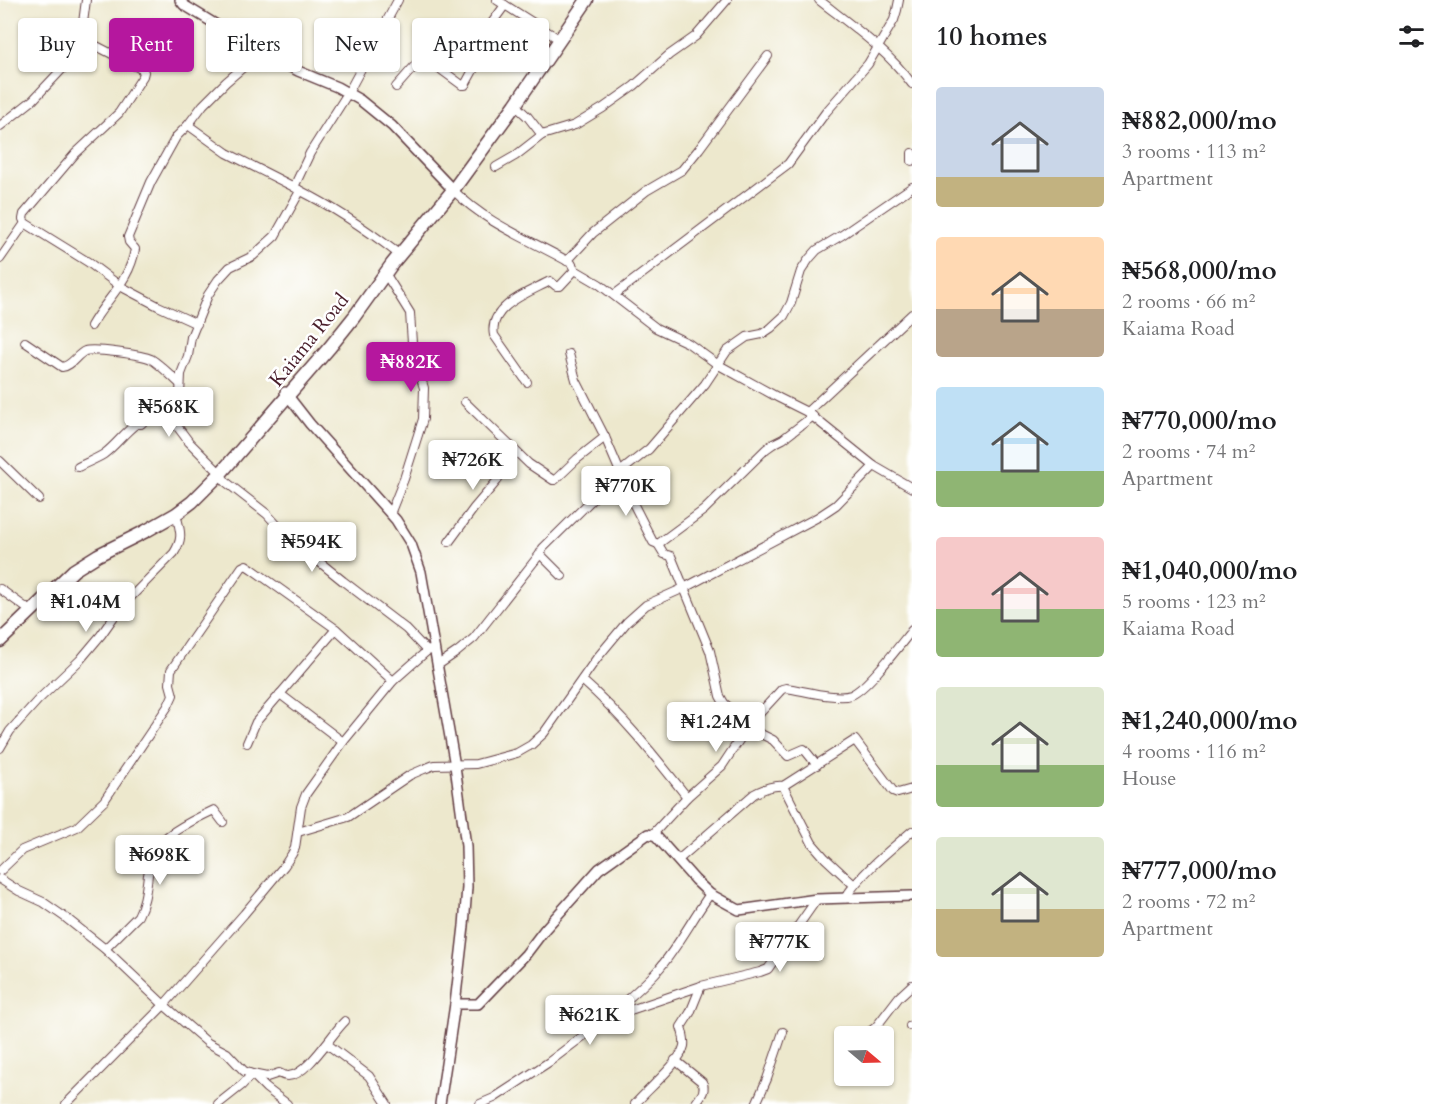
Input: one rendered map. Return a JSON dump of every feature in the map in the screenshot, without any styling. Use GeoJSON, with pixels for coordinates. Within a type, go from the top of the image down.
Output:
{"type":"FeatureCollection","features":[{"type":"Feature","properties":{"kind":"highway","name":"Kaiama Road"},"geometry":{"type":"LineString","coordinates":[[284,397],[342,325],[396,252],[451,188],[579,0]]}},
{"type":"Feature","properties":{"kind":"highway","name":"Kaiama Road"},"geometry":{"type":"LineString","coordinates":[[0,640],[55,587],[84,563],[146,531],[192,502],[354,317],[514,105],[586,0]]}},
{"type":"Feature","properties":{"kind":"highway","name":"Kaiama Road"},"geometry":{"type":"LineString","coordinates":[[0,633],[73,564],[158,518],[181,503],[218,472]]}},
{"type":"Feature","properties":{"kind":"street"},"geometry":{"type":"LineString","coordinates":[[84,18],[86,0]]}},
{"type":"Feature","properties":{"kind":"street"},"geometry":{"type":"LineString","coordinates":[[180,0],[206,18]]}},
{"type":"Feature","properties":{"kind":"street"},"geometry":{"type":"LineString","coordinates":[[296,188],[310,153],[348,93],[398,0]]}},
{"type":"Feature","properties":{"kind":"street"},"geometry":{"type":"LineString","coordinates":[[497,0],[554,36]]}},
{"type":"Feature","properties":{"kind":"street"},"geometry":{"type":"LineString","coordinates":[[496,167],[515,156],[542,135],[575,125],[603,108],[696,36],[727,0]]}},
{"type":"Feature","properties":{"kind":"street"},"geometry":{"type":"LineString","coordinates":[[819,0],[879,47],[912,84]]}},
{"type":"Feature","properties":{"kind":"street"},"geometry":{"type":"LineString","coordinates":[[614,295],[788,164],[826,112],[868,64],[894,20],[898,0]]}},
{"type":"Feature","properties":{"kind":"street"},"geometry":{"type":"LineString","coordinates":[[396,87],[419,61],[424,59],[465,85],[477,63],[478,42],[505,5]]}},
{"type":"Feature","properties":{"kind":"street"},"geometry":{"type":"LineString","coordinates":[[97,46],[143,70],[143,76],[120,113],[75,153],[24,214],[23,219],[25,223],[88,262],[120,286],[197,324]]}},
{"type":"Feature","properties":{"kind":"street"},"geometry":{"type":"LineString","coordinates":[[567,261],[593,232],[646,191],[682,170],[768,56]]}},
{"type":"Feature","properties":{"kind":"street"},"geometry":{"type":"LineString","coordinates":[[0,126],[33,100],[59,72]]}},
{"type":"Feature","properties":{"kind":"street"},"geometry":{"type":"LineString","coordinates":[[91,326],[131,267],[135,251],[128,237],[151,182],[176,137],[203,105],[238,72]]}},
{"type":"Feature","properties":{"kind":"street"},"geometry":{"type":"LineString","coordinates":[[300,72],[360,100],[392,126],[466,203],[497,225],[571,263],[575,270],[599,284],[657,328],[688,343],[717,364],[810,414],[874,466],[912,488]]}},
{"type":"Feature","properties":{"kind":"street"},"geometry":{"type":"LineString","coordinates":[[514,105],[528,117],[542,135]]}},
{"type":"Feature","properties":{"kind":"street"},"geometry":{"type":"LineString","coordinates":[[188,125],[228,153],[345,216],[396,252]]}},
{"type":"Feature","properties":{"kind":"street"},"geometry":{"type":"LineString","coordinates":[[912,153],[912,160]]}},
{"type":"Feature","properties":{"kind":"street"},"geometry":{"type":"LineString","coordinates":[[296,188],[299,193],[297,200],[275,236],[253,256],[230,267],[208,295],[191,337],[188,356],[180,374],[177,426],[226,482],[267,514],[285,534],[431,650]]}},
{"type":"Feature","properties":{"kind":"street"},"geometry":{"type":"LineString","coordinates":[[438,665],[474,638],[543,548],[620,472],[649,449],[705,384],[727,351],[747,337],[762,334],[784,316],[791,303],[801,271],[817,250],[912,188]]}},
{"type":"Feature","properties":{"kind":"street"},"geometry":{"type":"LineString","coordinates":[[0,259],[25,223]]}},
{"type":"Feature","properties":{"kind":"street"},"geometry":{"type":"LineString","coordinates":[[527,382],[494,335],[497,318],[502,310],[514,300],[550,281],[560,286],[575,270]]}},
{"type":"Feature","properties":{"kind":"street"},"geometry":{"type":"LineString","coordinates":[[385,273],[410,313],[413,358],[424,388],[423,419],[390,514]]}},
{"type":"Feature","properties":{"kind":"street"},"geometry":{"type":"LineString","coordinates":[[658,544],[705,510],[773,444],[783,439],[810,414],[912,314]]}},
{"type":"Feature","properties":{"kind":"street"},"geometry":{"type":"LineString","coordinates":[[25,342],[62,367],[67,367],[85,351],[99,350],[145,357],[154,361],[180,384]]}},
{"type":"Feature","properties":{"kind":"street"},"geometry":{"type":"LineString","coordinates":[[569,354],[576,380],[653,542],[658,544],[664,554],[671,556],[710,651],[720,696],[726,705],[759,733],[773,740],[788,756],[804,748],[817,765]]}},
{"type":"Feature","properties":{"kind":"street"},"geometry":{"type":"LineString","coordinates":[[284,397],[396,520],[411,544],[421,572],[431,650],[438,665],[466,846],[467,887],[455,1004],[440,1104]]}},
{"type":"Feature","properties":{"kind":"street"},"geometry":{"type":"LineString","coordinates":[[465,402],[529,464],[553,480],[605,437]]}},
{"type":"Feature","properties":{"kind":"street"},"geometry":{"type":"LineString","coordinates":[[78,467],[104,453],[126,431],[136,424],[141,424],[156,411],[166,411],[176,419]]}},
{"type":"Feature","properties":{"kind":"street"},"geometry":{"type":"LineString","coordinates":[[449,542],[497,481],[511,446]]}},
{"type":"Feature","properties":{"kind":"street"},"geometry":{"type":"LineString","coordinates":[[0,461],[39,499]]}},
{"type":"Feature","properties":{"kind":"street"},"geometry":{"type":"LineString","coordinates":[[298,832],[348,817],[410,775],[434,765],[455,766],[486,762],[517,753],[531,745],[544,734],[597,658],[627,622],[646,605],[684,588],[818,516],[836,505],[874,466]]}},
{"type":"Feature","properties":{"kind":"street"},"geometry":{"type":"LineString","coordinates":[[0,748],[10,731],[38,700],[80,660],[120,608],[174,553],[179,545],[181,534],[176,514]]}},
{"type":"Feature","properties":{"kind":"street"},"geometry":{"type":"LineString","coordinates":[[540,554],[562,576]]}},
{"type":"Feature","properties":{"kind":"street"},"geometry":{"type":"LineString","coordinates":[[0,871],[22,850],[77,827],[104,801],[168,706],[173,695],[170,684],[171,670],[242,567],[246,565],[336,629],[393,681]]}},
{"type":"Feature","properties":{"kind":"street"},"geometry":{"type":"LineString","coordinates":[[0,589],[26,607]]}},
{"type":"Feature","properties":{"kind":"street"},"geometry":{"type":"LineString","coordinates":[[247,743],[256,722],[336,629]]}},
{"type":"Feature","properties":{"kind":"street"},"geometry":{"type":"LineString","coordinates":[[455,1004],[478,1004],[526,954],[598,869],[648,834],[653,834],[687,797],[722,766],[749,725],[782,689],[836,696],[851,695],[865,686],[912,630]]}},
{"type":"Feature","properties":{"kind":"street"},"geometry":{"type":"LineString","coordinates":[[66,1104],[164,1005],[284,866],[295,848],[301,807],[306,794],[343,742],[393,681],[431,650]]}},
{"type":"Feature","properties":{"kind":"street"},"geometry":{"type":"LineString","coordinates":[[582,680],[648,747],[687,797]]}},
{"type":"Feature","properties":{"kind":"street"},"geometry":{"type":"LineString","coordinates":[[279,694],[343,742]]}},
{"type":"Feature","properties":{"kind":"street"},"geometry":{"type":"LineString","coordinates":[[678,860],[754,794],[764,788],[783,786],[855,740],[893,791],[898,794],[912,789]]}},
{"type":"Feature","properties":{"kind":"street"},"geometry":{"type":"LineString","coordinates":[[783,786],[812,843],[854,885]]}},
{"type":"Feature","properties":{"kind":"street"},"geometry":{"type":"LineString","coordinates":[[105,949],[138,916],[142,909],[151,859],[162,840],[214,810],[223,822]]}},
{"type":"Feature","properties":{"kind":"street"},"geometry":{"type":"LineString","coordinates":[[845,898],[866,871],[912,831]]}},
{"type":"Feature","properties":{"kind":"street"},"geometry":{"type":"LineString","coordinates":[[653,834],[710,894],[739,910],[818,899],[912,896]]}},
{"type":"Feature","properties":{"kind":"street"},"geometry":{"type":"LineString","coordinates":[[0,879],[19,891],[44,902],[105,949],[164,1005],[208,1043],[226,1053],[244,1071],[267,1077],[279,1073],[291,1076],[302,1070],[345,1022]]}},
{"type":"Feature","properties":{"kind":"street"},"geometry":{"type":"LineString","coordinates":[[480,1104],[494,1098],[549,1062],[607,1018],[657,971],[682,939],[710,894]]}},
{"type":"Feature","properties":{"kind":"street"},"geometry":{"type":"LineString","coordinates":[[607,1018],[701,986],[768,969],[818,899]]}},
{"type":"Feature","properties":{"kind":"street"},"geometry":{"type":"LineString","coordinates":[[877,1026],[899,997],[912,985]]}},
{"type":"Feature","properties":{"kind":"street"},"geometry":{"type":"LineString","coordinates":[[634,1104],[661,1078],[684,1048],[681,1027],[701,986]]}},
{"type":"Feature","properties":{"kind":"street"},"geometry":{"type":"LineString","coordinates":[[756,1104],[767,1080],[783,1032]]}},
{"type":"Feature","properties":{"kind":"street"},"geometry":{"type":"LineString","coordinates":[[327,1044],[369,1076],[387,1104]]}},
{"type":"Feature","properties":{"kind":"street"},"geometry":{"type":"LineString","coordinates":[[675,1060],[705,1086],[695,1104]]}},
{"type":"Feature","properties":{"kind":"street"},"geometry":{"type":"LineString","coordinates":[[218,1104],[252,1074]]}},
{"type":"Feature","properties":{"kind":"street"},"geometry":{"type":"LineString","coordinates":[[252,1074],[287,1104]]}}]}
